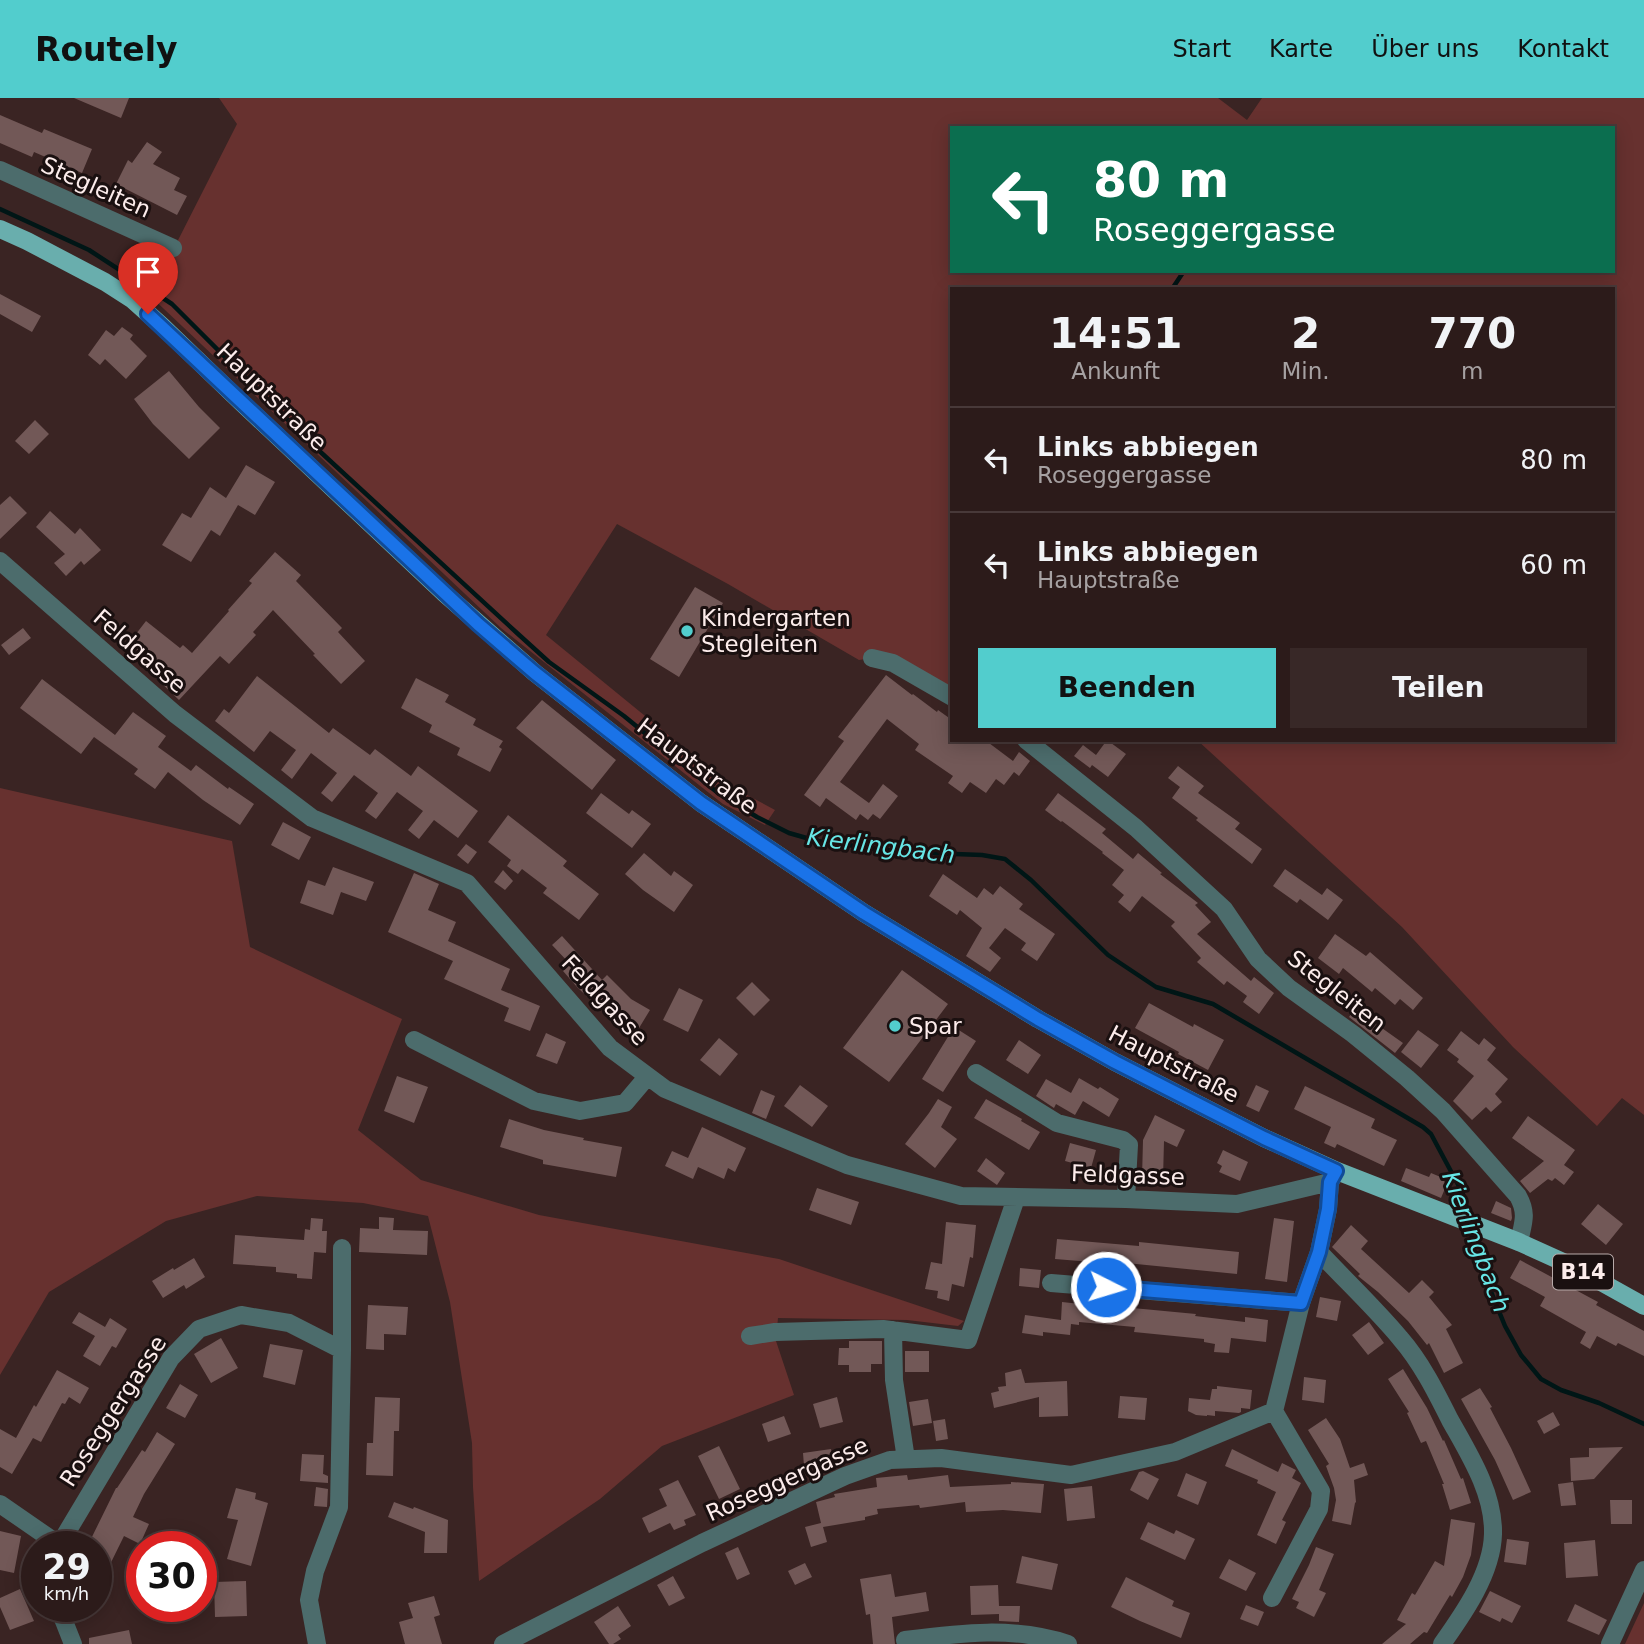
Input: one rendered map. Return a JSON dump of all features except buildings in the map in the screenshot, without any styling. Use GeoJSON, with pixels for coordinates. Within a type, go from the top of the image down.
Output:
{"type":"FeatureCollection","features":[{"type":"Feature","properties":{"kind":"main road","name":"Hauptstraße"},"geometry":{"type":"LineString","coordinates":[[0,229],[27,240],[133,300],[478,624],[535,673],[701,803],[864,913],[1038,1019],[1333,1176],[1453,1215],[1519,1242]]}},
{"type":"Feature","properties":{"kind":"main road","name":"B14"},"geometry":{"type":"LineString","coordinates":[[1519,1242],[1574,1267],[1644,1306]]}},
{"type":"Feature","properties":{"kind":"street","name":"Stegleiten"},"geometry":{"type":"LineString","coordinates":[[0,170],[173,248]]}},
{"type":"Feature","properties":{"kind":"street","name":"Feldgasse"},"geometry":{"type":"LineString","coordinates":[[1,565],[175,714],[312,818],[467,883],[610,1048],[665,1089],[848,1164],[961,1196],[1237,1204],[1333,1176]]}},
{"type":"Feature","properties":{"kind":"street"},"geometry":{"type":"LineString","coordinates":[[872,658],[893,663],[950,696]]}},
{"type":"Feature","properties":{"kind":"street","name":"Stegleiten"},"geometry":{"type":"LineString","coordinates":[[1028,742],[1136,828],[1224,909],[1258,959],[1289,988],[1353,1034],[1443,1111],[1518,1196],[1523,1206],[1524,1220],[1519,1242]]}},
{"type":"Feature","properties":{"kind":"street"},"geometry":{"type":"LineString","coordinates":[[414,1040],[534,1101],[580,1111],[625,1103],[647,1077]]}},
{"type":"Feature","properties":{"kind":"street"},"geometry":{"type":"LineString","coordinates":[[976,1073],[1057,1123],[1123,1140],[1129,1145],[1126,1199]]}},
{"type":"Feature","properties":{"kind":"street"},"geometry":{"type":"LineString","coordinates":[[1272,1598],[1319,1508],[1321,1491],[1274,1411],[1301,1303],[1319,1252],[1333,1176]]}},
{"type":"Feature","properties":{"kind":"street"},"geometry":{"type":"LineString","coordinates":[[750,1336],[775,1332],[883,1329],[968,1340],[1016,1198]]}},
{"type":"Feature","properties":{"kind":"street"},"geometry":{"type":"LineString","coordinates":[[317,1644],[309,1600],[314,1570],[339,1507],[342,1248]]}},
{"type":"Feature","properties":{"kind":"street"},"geometry":{"type":"LineString","coordinates":[[1319,1252],[1402,1339],[1424,1371],[1475,1465],[1482,1484],[1492,1522],[1492,1545],[1468,1607],[1442,1644]]}},
{"type":"Feature","properties":{"kind":"street"},"geometry":{"type":"LineString","coordinates":[[1051,1283],[1301,1303]]}},
{"type":"Feature","properties":{"kind":"street","name":"Roseggergasse"},"geometry":{"type":"LineString","coordinates":[[67,1531],[171,1359],[200,1329],[240,1315],[289,1323],[342,1350]]}},
{"type":"Feature","properties":{"kind":"street"},"geometry":{"type":"LineString","coordinates":[[894,1330],[894,1380],[906,1459]]}},
{"type":"Feature","properties":{"kind":"street","name":"Roseggergasse"},"geometry":{"type":"LineString","coordinates":[[503,1644],[531,1637],[702,1543],[845,1476],[890,1460],[941,1458],[1071,1475],[1175,1452],[1274,1411]]}},
{"type":"Feature","properties":{"kind":"street","name":"Roseggergasse"},"geometry":{"type":"LineString","coordinates":[[0,1504],[37,1531]]}},
{"type":"Feature","properties":{"kind":"street"},"geometry":{"type":"LineString","coordinates":[[1610,1644],[1644,1570]]}},
{"type":"Feature","properties":{"kind":"street"},"geometry":{"type":"LineString","coordinates":[[64,1622],[72,1644]]}},
{"type":"Feature","properties":{"kind":"street"},"geometry":{"type":"LineString","coordinates":[[905,1640],[947,1634],[1010,1632],[1068,1644]]}},
{"type":"Feature","properties":{"kind":"shaded area"},"geometry":{"type":"Polygon","coordinates":[[[219,98],[1218,98],[1247,120],[1262,98],[1644,98],[1644,1115],[1622,1098],[1597,1126],[1513,1047],[1402,927],[1199,742],[1615,742],[1615,287],[950,287],[950,687],[891,655],[859,660],[617,524],[546,635],[732,787],[775,810],[765,825],[723,804],[501,628],[146,292],[171,254],[237,124],[219,98]]]}},
{"type":"Feature","properties":{"kind":"shaded area"},"geometry":{"type":"Polygon","coordinates":[[[0,788],[232,841],[250,947],[402,1019],[358,1130],[421,1180],[539,1215],[779,1259],[964,1321],[958,1326],[907,1320],[778,1318],[776,1341],[794,1395],[662,1446],[600,1499],[479,1581],[472,1443],[450,1302],[428,1216],[363,1203],[257,1196],[166,1221],[49,1292],[0,1375],[0,788]]]}},
{"type":"Feature","properties":{"kind":"shaded area"},"geometry":{"type":"Polygon","coordinates":[[[1644,1603],[1644,1644],[1625,1644],[1644,1603]]]}},
{"type":"Feature","properties":{"kind":"waterway","name":"Kierlingbach"},"geometry":{"type":"LineString","coordinates":[[0,209],[89,250],[172,304],[314,446],[549,662],[624,716],[718,793],[789,833],[817,841],[901,852],[982,855],[1005,859],[1031,880],[1108,955],[1156,987],[1213,1004],[1423,1127],[1431,1134],[1462,1192],[1468,1215]]}},
{"type":"Feature","properties":{"kind":"waterway"},"geometry":{"type":"LineString","coordinates":[[1173,287],[1183,273]]}},
{"type":"Feature","properties":{"kind":"waterway","name":"Kierlingbach"},"geometry":{"type":"LineString","coordinates":[[1470,1227],[1474,1250],[1505,1326],[1521,1355],[1541,1379],[1644,1424]]}},
{"type":"Feature","properties":{"kind":"place","name":"Kindergarten Stegleiten"},"geometry":{"type":"Point","coordinates":[687,631]}},
{"type":"Feature","properties":{"kind":"place","name":"Spar"},"geometry":{"type":"Point","coordinates":[895,1026]}},
{"type":"Feature","properties":{"kind":"route"},"geometry":{"type":"LineString","coordinates":[[148,314],[478,624],[535,673],[701,803],[864,913],[1038,1019],[1115,1062],[1264,1138],[1336,1171],[1330,1182],[1328,1209],[1319,1252],[1301,1303],[1106,1287]]}}]}
